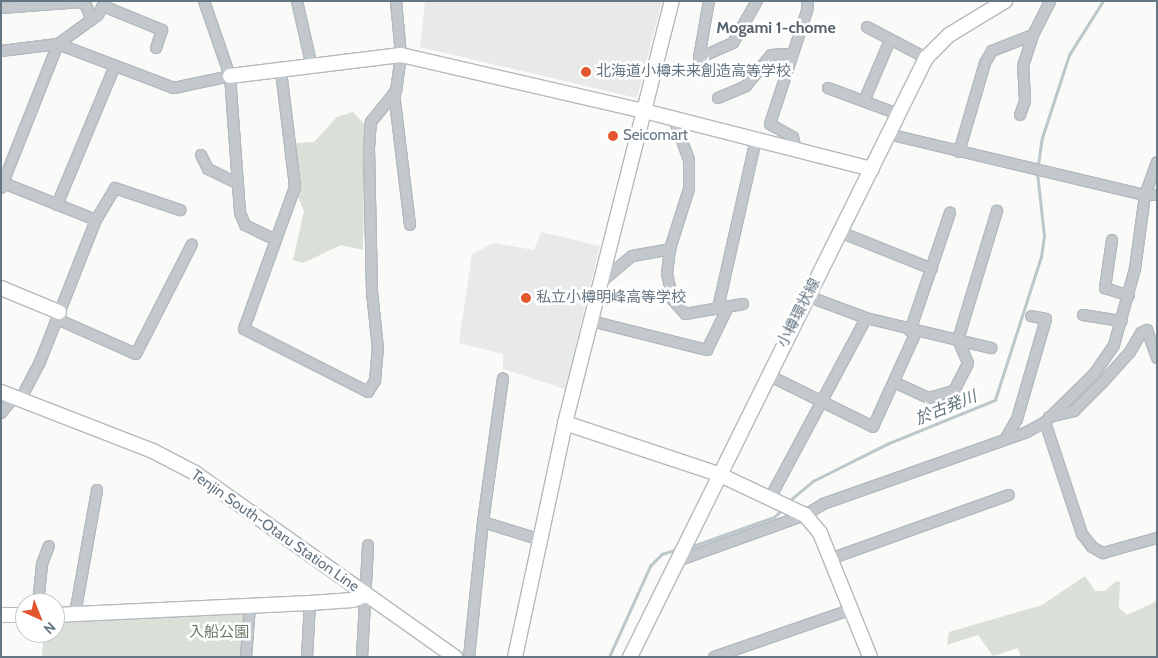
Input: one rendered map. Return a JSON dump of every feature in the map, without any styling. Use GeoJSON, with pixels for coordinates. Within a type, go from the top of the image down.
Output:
{"type":"FeatureCollection","features":[{"type":"Feature","properties":{"kind":"street"},"geometry":{"type":"LineString","coordinates":[[204,1],[230,76],[240,213],[245,225],[276,240]]}},
{"type":"Feature","properties":{"kind":"street"},"geometry":{"type":"LineString","coordinates":[[297,1],[312,67]]}},
{"type":"Feature","properties":{"kind":"street"},"geometry":{"type":"LineString","coordinates":[[396,1],[401,55],[394,93],[410,225]]}},
{"type":"Feature","properties":{"kind":"street"},"geometry":{"type":"LineString","coordinates":[[516,657],[538,539],[565,423],[672,1]]}},
{"type":"Feature","properties":{"kind":"street"},"geometry":{"type":"LineString","coordinates":[[709,1],[699,58],[733,43],[757,1]]}},
{"type":"Feature","properties":{"kind":"street"},"geometry":{"type":"LineString","coordinates":[[796,150],[793,137],[770,124],[808,8],[807,1]]}},
{"type":"Feature","properties":{"kind":"street","name":"小樽環状線"},"geometry":{"type":"LineString","coordinates":[[630,657],[718,474],[926,58],[949,35],[1005,1]]}},
{"type":"Feature","properties":{"kind":"street"},"geometry":{"type":"LineString","coordinates":[[1020,115],[1025,101],[1023,66],[1033,34],[1050,1]]}},
{"type":"Feature","properties":{"kind":"street"},"geometry":{"type":"LineString","coordinates":[[1,8],[81,2],[88,7],[91,20]]}},
{"type":"Feature","properties":{"kind":"street"},"geometry":{"type":"LineString","coordinates":[[96,220],[2,184],[58,44],[91,20],[104,3],[162,30],[156,48]]}},
{"type":"Feature","properties":{"kind":"street"},"geometry":{"type":"LineString","coordinates":[[867,27],[926,58]]}},
{"type":"Feature","properties":{"kind":"street"},"geometry":{"type":"LineString","coordinates":[[959,152],[986,63],[992,51],[1033,34]]}},
{"type":"Feature","properties":{"kind":"street"},"geometry":{"type":"LineString","coordinates":[[865,100],[890,40]]}},
{"type":"Feature","properties":{"kind":"street"},"geometry":{"type":"LineString","coordinates":[[1,51],[58,44],[174,88],[230,76],[401,55],[644,111],[872,169]]}},
{"type":"Feature","properties":{"kind":"street"},"geometry":{"type":"LineString","coordinates":[[718,98],[746,86],[771,54],[793,54]]}},
{"type":"Feature","properties":{"kind":"street"},"geometry":{"type":"LineString","coordinates":[[57,205],[115,66]]}},
{"type":"Feature","properties":{"kind":"street"},"geometry":{"type":"LineString","coordinates":[[281,71],[295,187],[244,329],[368,392],[375,381],[378,349],[372,292],[368,148],[372,122],[394,93]]}},
{"type":"Feature","properties":{"kind":"street"},"geometry":{"type":"LineString","coordinates":[[828,88],[865,100],[898,114]]}},
{"type":"Feature","properties":{"kind":"street"},"geometry":{"type":"LineString","coordinates":[[674,119],[689,160],[689,188],[670,249],[667,274],[673,300],[679,310],[685,314],[743,304]]}},
{"type":"Feature","properties":{"kind":"street"},"geometry":{"type":"LineString","coordinates":[[888,134],[1145,195],[1157,195]]}},
{"type":"Feature","properties":{"kind":"street"},"geometry":{"type":"LineString","coordinates":[[591,321],[707,350],[723,307],[756,140]]}},
{"type":"Feature","properties":{"kind":"street"},"geometry":{"type":"LineString","coordinates":[[201,155],[208,169],[238,183]]}},
{"type":"Feature","properties":{"kind":"street"},"geometry":{"type":"LineString","coordinates":[[1046,420],[1094,374],[1114,345],[1129,296],[1141,238],[1145,195],[1157,162]]}},
{"type":"Feature","properties":{"kind":"street"},"geometry":{"type":"LineString","coordinates":[[1,414],[58,316],[96,220],[115,188],[180,210]]}},
{"type":"Feature","properties":{"kind":"street"},"geometry":{"type":"LineString","coordinates":[[894,382],[929,398],[954,392],[968,363],[958,340],[997,211]]}},
{"type":"Feature","properties":{"kind":"street"},"geometry":{"type":"LineString","coordinates":[[768,375],[874,427],[894,382],[913,331],[950,213]]}},
{"type":"Feature","properties":{"kind":"street"},"geometry":{"type":"LineString","coordinates":[[840,232],[932,269]]}},
{"type":"Feature","properties":{"kind":"street"},"geometry":{"type":"LineString","coordinates":[[1112,240],[1105,288],[1129,296]]}},
{"type":"Feature","properties":{"kind":"street"},"geometry":{"type":"LineString","coordinates":[[1,288],[136,354],[192,244]]}},
{"type":"Feature","properties":{"kind":"street"},"geometry":{"type":"LineString","coordinates":[[601,282],[632,256],[670,249]]}},
{"type":"Feature","properties":{"kind":"street"},"geometry":{"type":"LineString","coordinates":[[807,296],[866,318],[913,331],[991,348]]}},
{"type":"Feature","properties":{"kind":"street"},"geometry":{"type":"LineString","coordinates":[[1084,315],[1122,321]]}},
{"type":"Feature","properties":{"kind":"street"},"geometry":{"type":"LineString","coordinates":[[1006,438],[1017,419],[1046,319],[1031,316]]}},
{"type":"Feature","properties":{"kind":"street"},"geometry":{"type":"LineString","coordinates":[[776,503],[821,402],[866,318]]}},
{"type":"Feature","properties":{"kind":"street"},"geometry":{"type":"LineString","coordinates":[[679,558],[1006,438],[1046,420],[1074,411],[1130,352],[1141,333],[1147,330],[1157,358]]}},
{"type":"Feature","properties":{"kind":"street"},"geometry":{"type":"LineString","coordinates":[[470,657],[483,522],[503,378]]}},
{"type":"Feature","properties":{"kind":"street","name":"Tenjin South-Otaru Station Line"},"geometry":{"type":"LineString","coordinates":[[12,396],[153,451],[195,473],[455,657]]}},
{"type":"Feature","properties":{"kind":"street"},"geometry":{"type":"LineString","coordinates":[[1046,420],[1082,534],[1092,547],[1103,553],[1157,538]]}},
{"type":"Feature","properties":{"kind":"street"},"geometry":{"type":"LineString","coordinates":[[565,423],[718,474],[800,513],[820,533],[870,657]]}},
{"type":"Feature","properties":{"kind":"street"},"geometry":{"type":"LineString","coordinates":[[75,614],[97,490]]}},
{"type":"Feature","properties":{"kind":"street"},"geometry":{"type":"LineString","coordinates":[[830,560],[1009,495]]}},
{"type":"Feature","properties":{"kind":"street"},"geometry":{"type":"LineString","coordinates":[[483,522],[538,539]]}},
{"type":"Feature","properties":{"kind":"street"},"geometry":{"type":"LineString","coordinates":[[39,593],[42,564],[50,546]]}},
{"type":"Feature","properties":{"kind":"street"},"geometry":{"type":"LineString","coordinates":[[362,657],[368,546]]}},
{"type":"Feature","properties":{"kind":"street"},"geometry":{"type":"LineString","coordinates":[[65,614],[310,603],[354,600],[366,595]]}},
{"type":"Feature","properties":{"kind":"street"},"geometry":{"type":"LineString","coordinates":[[307,657],[310,603]]}},
{"type":"Feature","properties":{"kind":"street"},"geometry":{"type":"LineString","coordinates":[[246,657],[250,606]]}},
{"type":"Feature","properties":{"kind":"street"},"geometry":{"type":"LineString","coordinates":[[714,657],[850,610]]}},
{"type":"Feature","properties":{"kind":"street"},"geometry":{"type":"LineString","coordinates":[[1,614],[15,615]]}},
{"type":"Feature","properties":{"kind":"shaded area","name":"北海道小樽未来創造高等学校"},"geometry":{"type":"Polygon","coordinates":[[[425,1],[662,1],[637,98],[420,47],[425,1]]]}},
{"type":"Feature","properties":{"kind":"shaded area","name":"私立小樽明峰高等学校"},"geometry":{"type":"Polygon","coordinates":[[[541,232],[600,246],[565,389],[503,369],[503,354],[459,343],[472,254],[494,243],[534,250],[541,232]]]}},
{"type":"Feature","properties":{"kind":"green space"},"geometry":{"type":"Polygon","coordinates":[[[353,112],[365,125],[363,250],[341,245],[303,263],[293,260],[304,211],[298,197],[296,143],[314,142],[337,117],[353,112]]]}},
{"type":"Feature","properties":{"kind":"green space"},"geometry":{"type":"Polygon","coordinates":[[[1085,576],[1095,591],[1105,591],[1116,581],[1120,582],[1119,608],[1127,615],[1157,601],[1157,657],[1021,657],[1018,648],[993,656],[978,635],[947,645],[949,632],[1042,605],[1085,576]]]}},
{"type":"Feature","properties":{"kind":"green space","name":"入船公園"},"geometry":{"type":"Polygon","coordinates":[[[250,606],[245,657],[42,657],[43,643],[65,643],[65,623],[250,606]]]}},
{"type":"Feature","properties":{"kind":"waterway","name":"於古発川"},"geometry":{"type":"LineString","coordinates":[[1038,165],[1042,138],[1069,55],[1103,1]]}},
{"type":"Feature","properties":{"kind":"waterway","name":"於古発川"},"geometry":{"type":"LineString","coordinates":[[788,502],[813,481],[887,444],[995,400],[1041,257],[1044,236],[1037,173]]}},
{"type":"Feature","properties":{"kind":"waterway","name":"於古発川"},"geometry":{"type":"LineString","coordinates":[[690,547],[774,517],[782,510]]}},
{"type":"Feature","properties":{"kind":"waterway","name":"於古発川"},"geometry":{"type":"LineString","coordinates":[[609,657],[650,566],[662,554],[677,549]]}},
{"type":"Feature","properties":{"kind":"place","name":"北海道小樽未来創造高等学校"},"geometry":{"type":"Point","coordinates":[586,72]}},
{"type":"Feature","properties":{"kind":"place","name":"Seicomart"},"geometry":{"type":"Point","coordinates":[613,136]}},
{"type":"Feature","properties":{"kind":"place","name":"私立小樽明峰高等学校"},"geometry":{"type":"Point","coordinates":[526,298]}},
{"type":"Feature","properties":{"kind":"district","name":"Mogami 1-chome"},"geometry":{"type":"Point","coordinates":[776,28]}}]}
